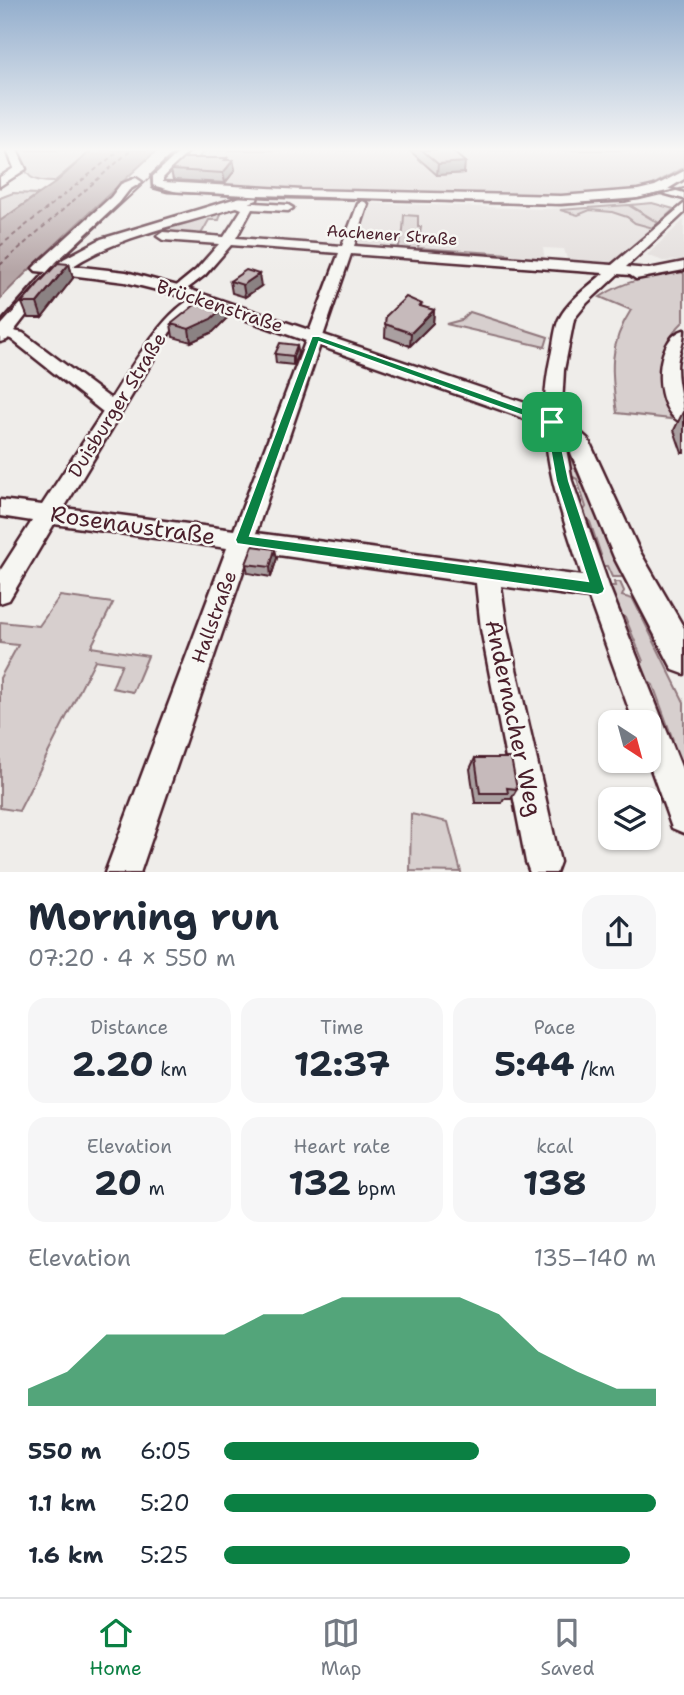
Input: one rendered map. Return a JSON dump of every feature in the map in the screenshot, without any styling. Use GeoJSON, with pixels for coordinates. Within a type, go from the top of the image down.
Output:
{"type":"FeatureCollection","features":[{"type":"Feature","properties":{"kind":"main road"},"geometry":{"type":"LineString","coordinates":[[1,327],[49,268],[115,200],[135,191],[245,199],[273,192]]}},
{"type":"Feature","properties":{"kind":"main road"},"geometry":{"type":"LineString","coordinates":[[203,191],[245,199]]}},
{"type":"Feature","properties":{"kind":"main road"},"geometry":{"type":"LineString","coordinates":[[49,268],[103,244],[273,192],[561,200],[625,197],[652,191]]}},
{"type":"Feature","properties":{"kind":"main road","name":"Brückenstraße"},"geometry":{"type":"LineString","coordinates":[[49,268],[126,277],[179,291],[552,422],[577,439],[628,557],[684,659]]}},
{"type":"Feature","properties":{"kind":"street"},"geometry":{"type":"LineString","coordinates":[[666,191],[683,195]]}},
{"type":"Feature","properties":{"kind":"street"},"geometry":{"type":"LineString","coordinates":[[179,291],[200,275],[230,241],[245,199],[288,208]]}},
{"type":"Feature","properties":{"kind":"street","name":"Hallstraße"},"geometry":{"type":"LineString","coordinates":[[122,872],[363,204]]}},
{"type":"Feature","properties":{"kind":"street"},"geometry":{"type":"LineString","coordinates":[[644,710],[598,589],[562,481],[552,422],[556,370],[565,325],[575,308],[684,207]]}},
{"type":"Feature","properties":{"kind":"street","name":"Aachener Straße"},"geometry":{"type":"LineString","coordinates":[[163,236],[647,272]]}},
{"type":"Feature","properties":{"kind":"street"},"geometry":{"type":"LineString","coordinates":[[590,294],[647,272],[684,266]]}},
{"type":"Feature","properties":{"kind":"street","name":"Duisburger Straße"},"geometry":{"type":"LineString","coordinates":[[0,592],[164,329],[201,300]]}},
{"type":"Feature","properties":{"kind":"street"},"geometry":{"type":"LineString","coordinates":[[1,327],[12,332],[114,411]]}},
{"type":"Feature","properties":{"kind":"street"},"geometry":{"type":"LineString","coordinates":[[684,335],[670,354],[671,397],[678,413],[684,417]]}},
{"type":"Feature","properties":{"kind":"street","name":"Rosenaustraße"},"geometry":{"type":"LineString","coordinates":[[0,508],[598,589]]}},
{"type":"Feature","properties":{"kind":"street","name":"Andernacher Weg"},"geometry":{"type":"LineString","coordinates":[[487,573],[496,641],[544,862]]}},
{"type":"Feature","properties":{"kind":"street"},"geometry":{"type":"LineString","coordinates":[[662,758],[684,816]]}},
{"type":"Feature","properties":{"kind":"shaded area"},"geometry":{"type":"Polygon","coordinates":[[[44,191],[113,191],[0,299],[0,221],[44,191]]]}},
{"type":"Feature","properties":{"kind":"shaded area"},"geometry":{"type":"Polygon","coordinates":[[[321,191],[623,191],[578,197],[321,191]]]}},
{"type":"Feature","properties":{"kind":"shaded area"},"geometry":{"type":"Polygon","coordinates":[[[13,193],[38,194],[0,221],[0,198],[13,193]]]}},
{"type":"Feature","properties":{"kind":"shaded area"},"geometry":{"type":"Polygon","coordinates":[[[278,194],[668,194],[632,201],[572,204],[276,198],[278,194]]]}},
{"type":"Feature","properties":{"kind":"shaded area"},"geometry":{"type":"Polygon","coordinates":[[[370,203],[543,209],[653,203],[674,209],[611,265],[568,262],[564,249],[543,248],[545,260],[357,247],[370,203]]]}},
{"type":"Feature","properties":{"kind":"shaded area"},"geometry":{"type":"Polygon","coordinates":[[[652,203],[674,209],[659,223],[630,205],[652,203]]]}},
{"type":"Feature","properties":{"kind":"shaded area"},"geometry":{"type":"Polygon","coordinates":[[[628,205],[658,223],[653,228],[612,212],[590,210],[578,215],[560,210],[628,205]]]}},
{"type":"Feature","properties":{"kind":"shaded area"},"geometry":{"type":"Polygon","coordinates":[[[214,213],[221,214],[219,220],[209,220],[200,236],[157,231],[214,213]]]}},
{"type":"Feature","properties":{"kind":"shaded area"},"geometry":{"type":"Polygon","coordinates":[[[404,215],[418,216],[418,227],[421,227],[418,248],[509,254],[509,257],[398,249],[404,215]]]}},
{"type":"Feature","properties":{"kind":"shaded area"},"geometry":{"type":"Polygon","coordinates":[[[684,220],[684,260],[663,261],[647,255],[684,220]]]}},
{"type":"Feature","properties":{"kind":"shaded area"},"geometry":{"type":"Polygon","coordinates":[[[682,272],[684,321],[667,344],[661,367],[663,391],[671,419],[617,413],[613,360],[618,335],[631,310],[600,297],[629,283],[682,272]]]}},
{"type":"Feature","properties":{"kind":"shaded area"},"geometry":{"type":"Polygon","coordinates":[[[470,312],[548,337],[545,347],[446,324],[461,320],[470,312]]]}},
{"type":"Feature","properties":{"kind":"shaded area"},"geometry":{"type":"Polygon","coordinates":[[[563,449],[568,452],[623,577],[612,577],[607,566],[599,566],[597,559],[601,555],[590,522],[582,513],[586,507],[577,479],[569,475],[563,449]]]}},
{"type":"Feature","properties":{"kind":"shaded area"},"geometry":{"type":"Polygon","coordinates":[[[614,582],[620,582],[624,591],[622,596],[633,599],[684,702],[684,767],[674,758],[669,747],[673,740],[653,685],[641,676],[638,668],[643,661],[625,617],[617,612],[606,586],[615,586],[614,582]]]}},
{"type":"Feature","properties":{"kind":"shaded area"},"geometry":{"type":"Polygon","coordinates":[[[60,596],[113,603],[91,647],[148,656],[133,692],[112,688],[122,664],[95,660],[19,811],[0,808],[0,678],[18,645],[0,643],[0,625],[1,622],[39,626],[60,596]]]}},
{"type":"Feature","properties":{"kind":"shaded area"},"geometry":{"type":"Polygon","coordinates":[[[411,814],[448,822],[461,872],[410,871],[411,814]]]}},
{"type":"Feature","properties":{"kind":"building"},"geometry":{"type":"Polygon","coordinates":[[[58,263],[69,264],[37,303],[22,303],[39,283],[58,263]]]}},
{"type":"Feature","properties":{"kind":"building"},"geometry":{"type":"Polygon","coordinates":[[[246,270],[259,274],[243,285],[230,281],[246,270]]]}},
{"type":"Feature","properties":{"kind":"building"},"geometry":{"type":"Polygon","coordinates":[[[406,297],[422,304],[420,306],[434,310],[411,333],[385,324],[386,316],[406,297]]]}},
{"type":"Feature","properties":{"kind":"building"},"geometry":{"type":"Polygon","coordinates":[[[201,300],[226,305],[211,319],[189,329],[171,324],[201,300]]]}},
{"type":"Feature","properties":{"kind":"building"},"geometry":{"type":"Polygon","coordinates":[[[280,343],[297,345],[293,356],[275,354],[280,343]]]}},
{"type":"Feature","properties":{"kind":"building"},"geometry":{"type":"Polygon","coordinates":[[[253,546],[275,549],[270,567],[246,564],[253,546]]]}},
{"type":"Feature","properties":{"kind":"building"},"geometry":{"type":"Polygon","coordinates":[[[475,758],[511,758],[517,789],[507,788],[508,793],[480,793],[475,758]]]}},
{"type":"Feature","properties":{"kind":"ferry route"},"geometry":{"type":"LineString","coordinates":[[0,246],[69,191]]}},
{"type":"Feature","properties":{"kind":"ferry route"},"geometry":{"type":"LineString","coordinates":[[0,265],[85,191]]}},
{"type":"Feature","properties":{"kind":"tram line"},"geometry":{"type":"LineString","coordinates":[[0,325],[52,268],[136,191]]}},
{"type":"Feature","properties":{"kind":"tram line"},"geometry":{"type":"LineString","coordinates":[[169,191],[268,198],[555,205],[625,202],[673,191]]}},
{"type":"Feature","properties":{"kind":"route"},"geometry":{"type":"LineString","coordinates":[[316,338],[552,422],[551,431],[562,481],[598,589],[242,540],[316,338]]}}]}
